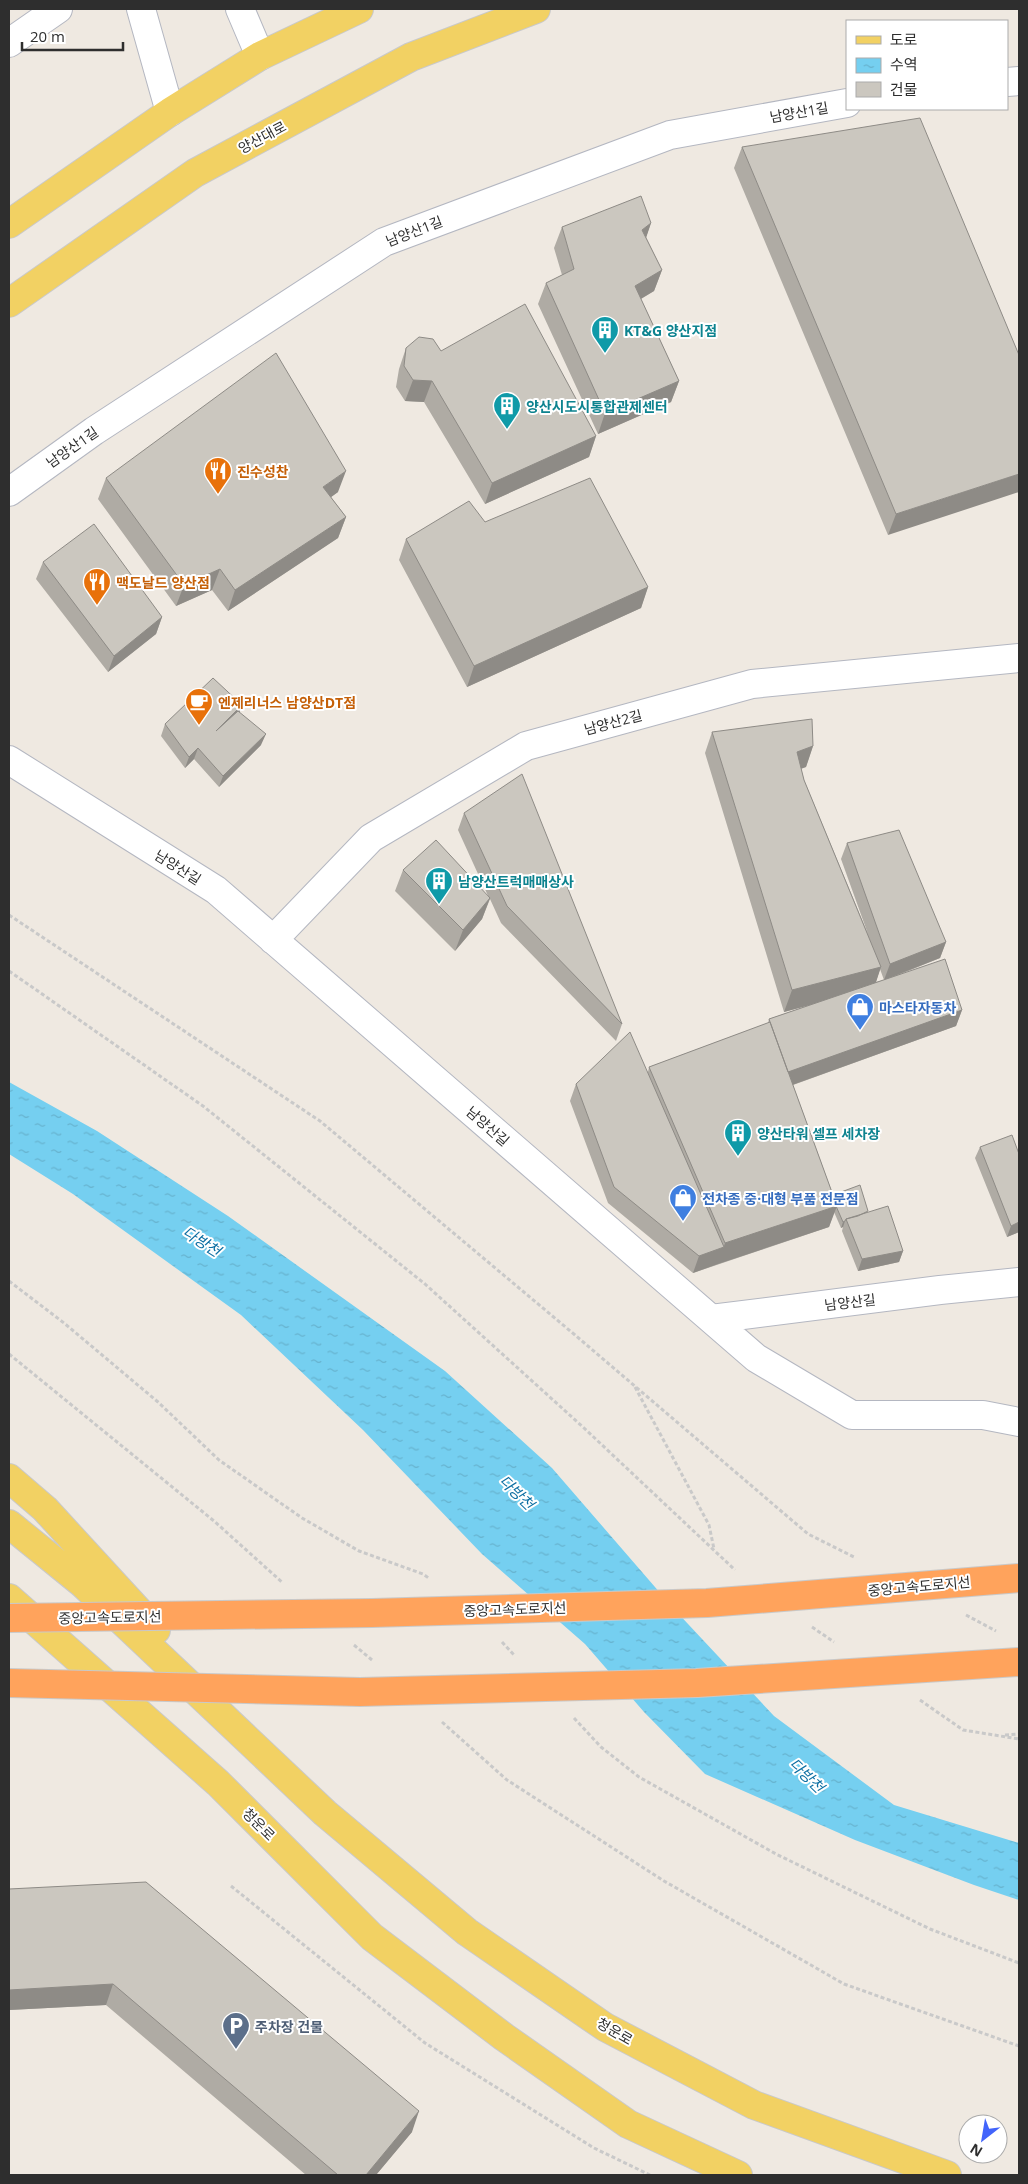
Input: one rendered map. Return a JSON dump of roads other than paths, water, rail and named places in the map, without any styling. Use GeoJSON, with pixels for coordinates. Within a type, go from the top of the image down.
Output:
{"type":"FeatureCollection","features":[{"type":"Feature","properties":{"kind":"highway","name":"중앙고속도로지선"},"geometry":{"type":"LineString","coordinates":[[9,1618],[474,1611],[707,1603],[1019,1578]]}},
{"type":"Feature","properties":{"kind":"highway"},"geometry":{"type":"LineString","coordinates":[[9,1683],[360,1692],[667,1684],[1019,1662]]}},
{"type":"Feature","properties":{"kind":"highway"},"geometry":{"type":"LineString","coordinates":[[9,1692],[142,1686]]}},
{"type":"Feature","properties":{"kind":"main road"},"geometry":{"type":"LineString","coordinates":[[9,224],[170,112],[260,56],[359,9]]}},
{"type":"Feature","properties":{"kind":"main road","name":"양산대로"},"geometry":{"type":"LineString","coordinates":[[9,303],[195,174],[411,57],[536,9]]}},
{"type":"Feature","properties":{"kind":"main road","name":"청운로"},"geometry":{"type":"LineString","coordinates":[[9,1478],[45,1509],[325,1813]]}},
{"type":"Feature","properties":{"kind":"main road","name":"청운로"},"geometry":{"type":"LineString","coordinates":[[9,1524],[83,1584],[325,1813],[467,1932],[605,2027],[754,2105],[947,2175]]}},
{"type":"Feature","properties":{"kind":"main road","name":"청운로"},"geometry":{"type":"LineString","coordinates":[[9,1598],[218,1783],[372,1937],[504,2037],[628,2124],[738,2175]]}},
{"type":"Feature","properties":{"kind":"main road","name":"청운로"},"geometry":{"type":"LineString","coordinates":[[9,1624],[218,1783]]}},
{"type":"Feature","properties":{"kind":"street"},"geometry":{"type":"LineString","coordinates":[[9,42],[58,9]]}},
{"type":"Feature","properties":{"kind":"street"},"geometry":{"type":"LineString","coordinates":[[141,9],[170,112]]}},
{"type":"Feature","properties":{"kind":"street"},"geometry":{"type":"LineString","coordinates":[[240,9],[260,56]]}},
{"type":"Feature","properties":{"kind":"street","name":"남양산1길"},"geometry":{"type":"LineString","coordinates":[[9,492],[94,432],[384,242],[670,135],[846,103]]}},
{"type":"Feature","properties":{"kind":"street","name":"남양산2길"},"geometry":{"type":"LineString","coordinates":[[273,940],[371,838],[526,746],[752,684],[1019,658]]}},
{"type":"Feature","properties":{"kind":"street","name":"남양산길"},"geometry":{"type":"LineString","coordinates":[[9,760],[216,890],[712,1319],[940,1290],[1019,1282]]}},
{"type":"Feature","properties":{"kind":"street"},"geometry":{"type":"LineString","coordinates":[[712,1319],[756,1358],[852,1416],[983,1415],[1019,1422]]}},
{"type":"Feature","properties":{"kind":"water","name":"다방천"},"geometry":{"type":"Polygon","coordinates":[[[9,1082],[97,1131],[228,1216],[445,1371],[552,1468],[674,1609],[774,1716],[894,1805],[1019,1843],[1019,1900],[855,1840],[705,1774],[644,1712],[585,1644],[482,1554],[363,1430],[241,1315],[73,1194],[9,1154],[9,1082]]]}},
{"type":"Feature","properties":{"kind":"place","name":"KT&G 양산지점"},"geometry":{"type":"Point","coordinates":[605,354]}},
{"type":"Feature","properties":{"kind":"place","name":"양산시도시통합관제센터"},"geometry":{"type":"Point","coordinates":[507,430]}},
{"type":"Feature","properties":{"kind":"place","name":"진수성찬"},"geometry":{"type":"Point","coordinates":[218,495]}},
{"type":"Feature","properties":{"kind":"place","name":"맥도날드 양산점"},"geometry":{"type":"Point","coordinates":[97,606]}},
{"type":"Feature","properties":{"kind":"place","name":"엔제리너스 남양산DT점"},"geometry":{"type":"Point","coordinates":[199,726]}},
{"type":"Feature","properties":{"kind":"place","name":"남양산트럭매매상사"},"geometry":{"type":"Point","coordinates":[439,905]}},
{"type":"Feature","properties":{"kind":"place","name":"마스타자동차"},"geometry":{"type":"Point","coordinates":[860,1031]}},
{"type":"Feature","properties":{"kind":"place","name":"양산타워 셀프 세차장"},"geometry":{"type":"Point","coordinates":[738,1157]}},
{"type":"Feature","properties":{"kind":"place","name":"전차종 중·대형 부품 전문점"},"geometry":{"type":"Point","coordinates":[683,1222]}},
{"type":"Feature","properties":{"kind":"place","name":"주차장 건물"},"geometry":{"type":"Point","coordinates":[236,2050]}}]}
